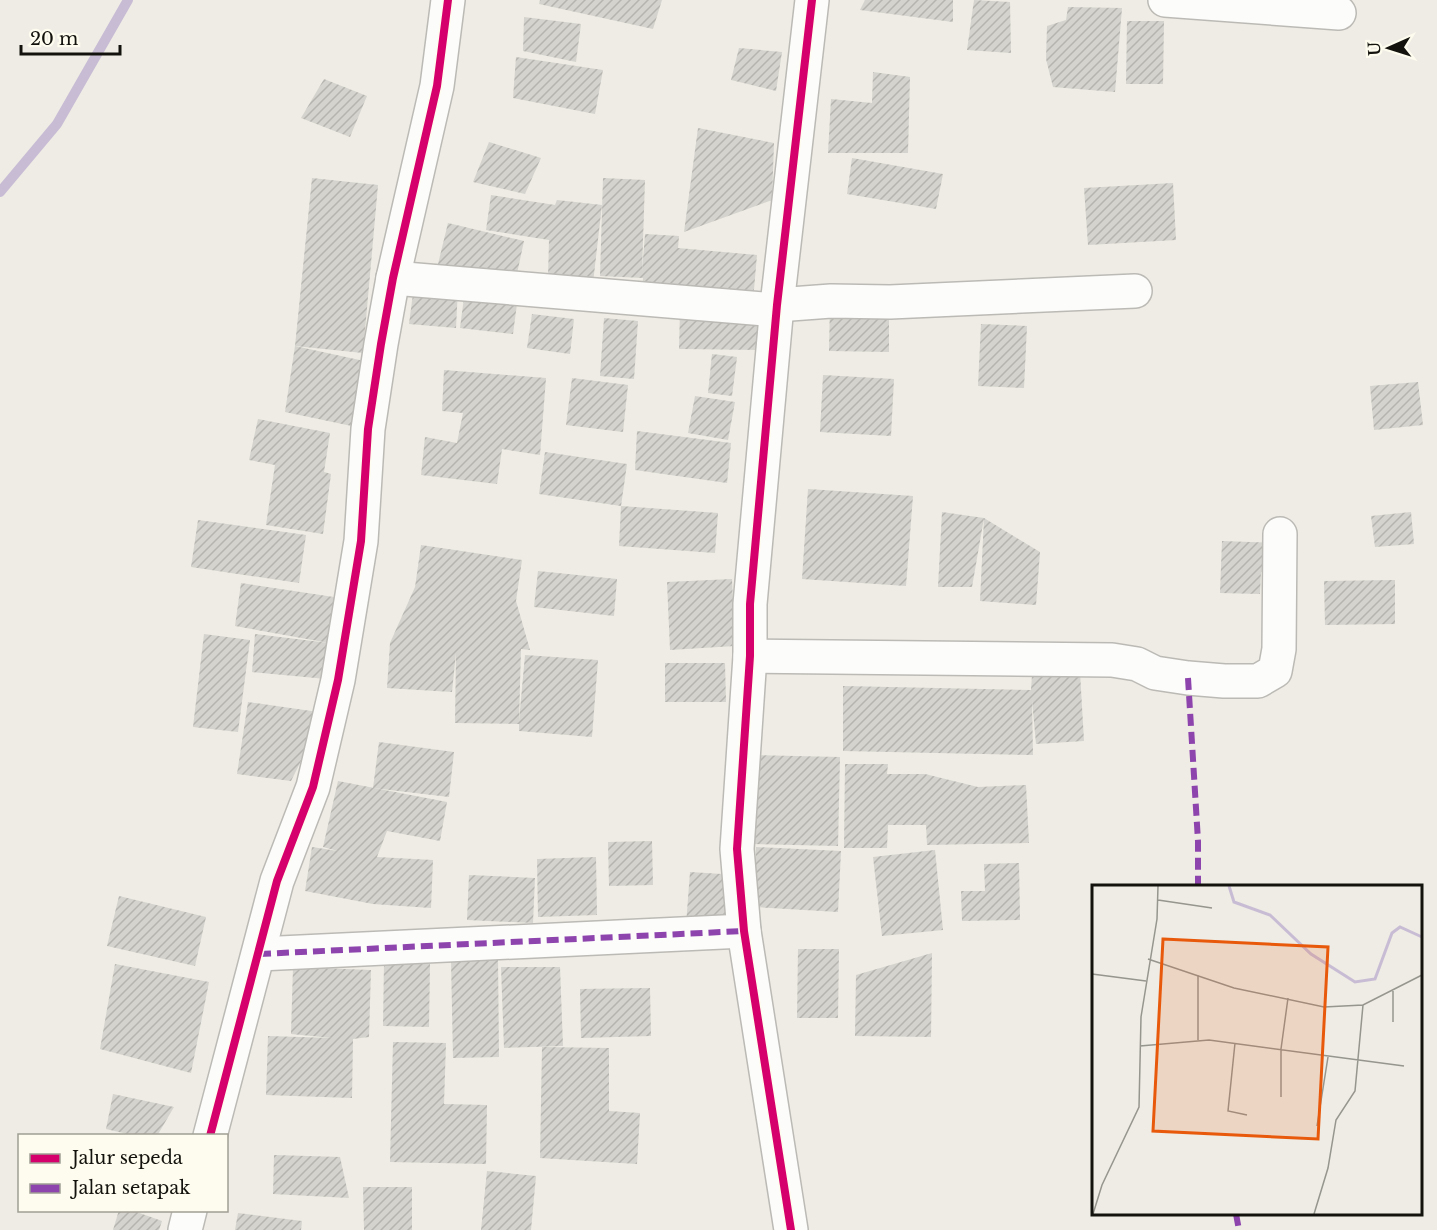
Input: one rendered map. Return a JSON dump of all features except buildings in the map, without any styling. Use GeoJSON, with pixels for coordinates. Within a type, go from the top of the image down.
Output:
{"type":"FeatureCollection","features":[{"type":"Feature","properties":{"kind":"street"},"geometry":{"type":"LineString","coordinates":[[211,1134],[277,881],[313,787],[338,680],[361,541],[368,429],[393,278],[436,86],[448,0]]}},
{"type":"Feature","properties":{"kind":"street"},"geometry":{"type":"LineString","coordinates":[[791,1230],[744,931],[737,849],[750,656],[750,604],[776,308],[812,0]]}},
{"type":"Feature","properties":{"kind":"street"},"geometry":{"type":"LineString","coordinates":[[1165,0],[1339,13]]}},
{"type":"Feature","properties":{"kind":"street"},"geometry":{"type":"LineString","coordinates":[[393,278],[776,308],[831,301],[890,302],[1135,291]]}},
{"type":"Feature","properties":{"kind":"street"},"geometry":{"type":"LineString","coordinates":[[750,656],[1112,660],[1137,664],[1155,673],[1188,678],[1258,681],[1275,671],[1279,649],[1280,534]]}},
{"type":"Feature","properties":{"kind":"street"},"geometry":{"type":"LineString","coordinates":[[259,954],[744,931]]}},
{"type":"Feature","properties":{"kind":"street"},"geometry":{"type":"LineString","coordinates":[[185,1230],[190,1212]]}},
{"type":"Feature","properties":{"kind":"waterway"},"geometry":{"type":"LineString","coordinates":[[0,192],[57,124],[128,0]]}},
{"type":"Feature","properties":{"kind":"marked path"},"geometry":{"type":"LineString","coordinates":[[1188,678],[1198,841],[1198,885]]}},
{"type":"Feature","properties":{"kind":"marked path"},"geometry":{"type":"LineString","coordinates":[[259,954],[744,931]]}},
{"type":"Feature","properties":{"kind":"marked path"},"geometry":{"type":"LineString","coordinates":[[1236,1215],[1239,1230]]}},
{"type":"Feature","properties":{"kind":"cycle path"},"geometry":{"type":"LineString","coordinates":[[211,1134],[277,881],[313,787],[338,680],[361,541],[368,429],[381,344],[393,278],[437,86],[448,0]]}},
{"type":"Feature","properties":{"kind":"cycle path"},"geometry":{"type":"LineString","coordinates":[[791,1230],[744,931],[737,849],[750,656],[750,604],[777,305],[812,0]]}}]}
